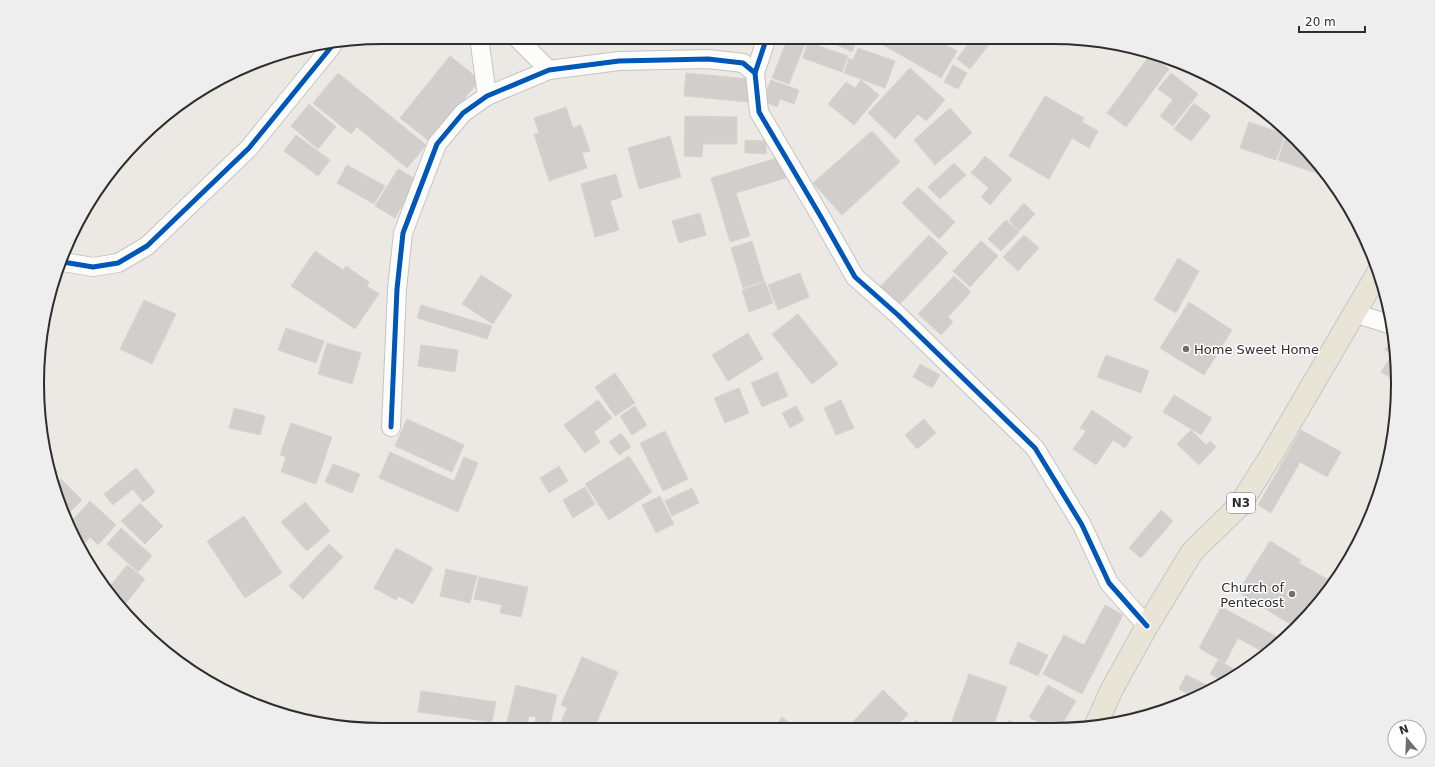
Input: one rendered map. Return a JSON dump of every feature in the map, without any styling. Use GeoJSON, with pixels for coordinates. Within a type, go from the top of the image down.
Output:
{"type":"FeatureCollection","features":[{"type":"Feature","properties":{"kind":"main road","name":"N3"},"geometry":{"type":"LineString","coordinates":[[1098,720],[1111,691],[1147,626],[1192,552],[1240,505],[1275,449],[1374,279]]}},
{"type":"Feature","properties":{"kind":"street"},"geometry":{"type":"LineString","coordinates":[[480,44],[487,96]]}},
{"type":"Feature","properties":{"kind":"street"},"geometry":{"type":"LineString","coordinates":[[523,44],[549,70]]}},
{"type":"Feature","properties":{"kind":"street"},"geometry":{"type":"LineString","coordinates":[[765,44],[755,73],[759,112],[855,277],[898,314],[1035,448],[1082,525],[1109,583],[1147,626]]}},
{"type":"Feature","properties":{"kind":"street"},"geometry":{"type":"LineString","coordinates":[[67,263],[93,267],[118,263],[147,246],[249,148],[330,49]]}},
{"type":"Feature","properties":{"kind":"street"},"geometry":{"type":"LineString","coordinates":[[390,427],[397,289],[403,233],[437,144],[463,113],[487,96],[549,70],[619,61],[708,59],[743,63],[755,73]]}},
{"type":"Feature","properties":{"kind":"street"},"geometry":{"type":"LineString","coordinates":[[1354,313],[1385,323]]}},
{"type":"Feature","properties":{"kind":"building"},"geometry":{"type":"Polygon","coordinates":[[[785,44],[805,44],[789,84],[772,78],[785,44]]]}},
{"type":"Feature","properties":{"kind":"building"},"geometry":{"type":"Polygon","coordinates":[[[807,44],[814,44],[848,56],[842,72],[803,58],[807,44]]]}},
{"type":"Feature","properties":{"kind":"building"},"geometry":{"type":"Polygon","coordinates":[[[835,44],[855,44],[852,52],[835,44]]]}},
{"type":"Feature","properties":{"kind":"building"},"geometry":{"type":"Polygon","coordinates":[[[882,44],[944,44],[957,51],[941,78],[882,44]]]}},
{"type":"Feature","properties":{"kind":"building"},"geometry":{"type":"Polygon","coordinates":[[[968,44],[989,44],[970,69],[957,59],[968,44]]]}},
{"type":"Feature","properties":{"kind":"building"},"geometry":{"type":"Polygon","coordinates":[[[858,48],[895,61],[885,88],[844,73],[849,58],[853,60],[858,48]]]}},
{"type":"Feature","properties":{"kind":"building"},"geometry":{"type":"Polygon","coordinates":[[[450,56],[480,80],[429,141],[400,118],[450,56]]]}},
{"type":"Feature","properties":{"kind":"building"},"geometry":{"type":"Polygon","coordinates":[[[1148,58],[1159,61],[1169,69],[1126,127],[1107,113],[1148,58]]]}},
{"type":"Feature","properties":{"kind":"building"},"geometry":{"type":"Polygon","coordinates":[[[953,65],[967,73],[958,89],[944,82],[953,65]]]}},
{"type":"Feature","properties":{"kind":"building"},"geometry":{"type":"Polygon","coordinates":[[[910,68],[945,100],[926,121],[918,114],[895,139],[868,113],[910,68]]]}},
{"type":"Feature","properties":{"kind":"building"},"geometry":{"type":"Polygon","coordinates":[[[338,73],[426,145],[407,168],[357,127],[351,134],[313,103],[338,73]]]}},
{"type":"Feature","properties":{"kind":"building"},"geometry":{"type":"Polygon","coordinates":[[[686,73],[750,79],[748,102],[684,96],[686,73]]]}},
{"type":"Feature","properties":{"kind":"building"},"geometry":{"type":"Polygon","coordinates":[[[1171,73],[1198,94],[1173,126],[1160,116],[1173,100],[1158,89],[1171,73]]]}},
{"type":"Feature","properties":{"kind":"building"},"geometry":{"type":"Polygon","coordinates":[[[771,80],[799,90],[794,104],[780,99],[777,107],[762,101],[771,80]]]}},
{"type":"Feature","properties":{"kind":"building"},"geometry":{"type":"Polygon","coordinates":[[[861,80],[879,95],[854,125],[828,104],[846,82],[855,88],[861,80]]]}},
{"type":"Feature","properties":{"kind":"building"},"geometry":{"type":"Polygon","coordinates":[[[1045,96],[1084,118],[1082,122],[1098,131],[1089,148],[1072,138],[1049,179],[1009,156],[1045,96]]]}},
{"type":"Feature","properties":{"kind":"building"},"geometry":{"type":"Polygon","coordinates":[[[1194,103],[1211,116],[1191,141],[1174,129],[1194,103]]]}},
{"type":"Feature","properties":{"kind":"building"},"geometry":{"type":"Polygon","coordinates":[[[309,104],[336,127],[318,149],[291,126],[309,104]]]}},
{"type":"Feature","properties":{"kind":"building"},"geometry":{"type":"Polygon","coordinates":[[[566,107],[573,128],[581,125],[590,151],[582,153],[587,168],[549,181],[534,134],[539,133],[534,118],[566,107]]]}},
{"type":"Feature","properties":{"kind":"building"},"geometry":{"type":"Polygon","coordinates":[[[950,108],[972,133],[935,165],[914,140],[950,108]]]}},
{"type":"Feature","properties":{"kind":"building"},"geometry":{"type":"Polygon","coordinates":[[[685,116],[737,117],[737,144],[703,144],[702,157],[684,156],[685,116]]]}},
{"type":"Feature","properties":{"kind":"building"},"geometry":{"type":"Polygon","coordinates":[[[1249,122],[1280,132],[1284,136],[1276,160],[1240,148],[1249,122]]]}},
{"type":"Feature","properties":{"kind":"building"},"geometry":{"type":"Polygon","coordinates":[[[872,131],[900,162],[842,215],[813,183],[872,131]]]}},
{"type":"Feature","properties":{"kind":"building"},"geometry":{"type":"Polygon","coordinates":[[[296,135],[330,160],[318,176],[284,151],[296,135]]]}},
{"type":"Feature","properties":{"kind":"building"},"geometry":{"type":"Polygon","coordinates":[[[670,136],[681,177],[639,189],[628,148],[670,136]]]}},
{"type":"Feature","properties":{"kind":"building"},"geometry":{"type":"Polygon","coordinates":[[[1286,138],[1318,174],[1278,160],[1286,138]]]}},
{"type":"Feature","properties":{"kind":"building"},"geometry":{"type":"Polygon","coordinates":[[[745,140],[766,141],[766,154],[745,153],[745,140]]]}},
{"type":"Feature","properties":{"kind":"building"},"geometry":{"type":"Polygon","coordinates":[[[985,156],[1012,179],[990,205],[981,197],[989,188],[971,173],[985,156]]]}},
{"type":"Feature","properties":{"kind":"building"},"geometry":{"type":"Polygon","coordinates":[[[780,157],[786,178],[736,193],[750,236],[730,242],[711,178],[780,157]]]}},
{"type":"Feature","properties":{"kind":"building"},"geometry":{"type":"Polygon","coordinates":[[[954,163],[966,175],[940,199],[928,187],[954,163]]]}},
{"type":"Feature","properties":{"kind":"building"},"geometry":{"type":"Polygon","coordinates":[[[347,165],[385,186],[374,204],[337,183],[347,165]]]}},
{"type":"Feature","properties":{"kind":"building"},"geometry":{"type":"Polygon","coordinates":[[[398,169],[417,180],[395,218],[375,206],[398,169]]]}},
{"type":"Feature","properties":{"kind":"building"},"geometry":{"type":"Polygon","coordinates":[[[616,174],[622,197],[610,201],[619,230],[595,237],[581,184],[616,174]]]}},
{"type":"Feature","properties":{"kind":"building"},"geometry":{"type":"Polygon","coordinates":[[[918,187],[955,222],[939,239],[902,203],[918,187]]]}},
{"type":"Feature","properties":{"kind":"building"},"geometry":{"type":"Polygon","coordinates":[[[1024,203],[1035,214],[1019,231],[1009,220],[1024,203]]]}},
{"type":"Feature","properties":{"kind":"building"},"geometry":{"type":"Polygon","coordinates":[[[700,213],[706,235],[679,243],[672,221],[700,213]]]}},
{"type":"Feature","properties":{"kind":"building"},"geometry":{"type":"Polygon","coordinates":[[[1006,220],[1019,232],[1001,251],[988,239],[1006,220]]]}},
{"type":"Feature","properties":{"kind":"building"},"geometry":{"type":"Polygon","coordinates":[[[929,235],[948,253],[898,306],[879,288],[929,235]]]}},
{"type":"Feature","properties":{"kind":"building"},"geometry":{"type":"Polygon","coordinates":[[[1024,235],[1039,248],[1018,271],[1003,257],[1024,235]]]}},
{"type":"Feature","properties":{"kind":"building"},"geometry":{"type":"Polygon","coordinates":[[[752,241],[764,281],[743,288],[731,248],[752,241]]]}},
{"type":"Feature","properties":{"kind":"building"},"geometry":{"type":"Polygon","coordinates":[[[981,241],[998,256],[970,287],[953,271],[981,241]]]}},
{"type":"Feature","properties":{"kind":"building"},"geometry":{"type":"Polygon","coordinates":[[[315,251],[343,270],[346,266],[369,282],[367,286],[379,294],[355,329],[291,286],[315,251]]]}},
{"type":"Feature","properties":{"kind":"building"},"geometry":{"type":"Polygon","coordinates":[[[1178,258],[1199,271],[1176,313],[1154,300],[1178,258]]]}},
{"type":"Feature","properties":{"kind":"building"},"geometry":{"type":"Polygon","coordinates":[[[800,273],[809,297],[778,310],[768,285],[800,273]]]}},
{"type":"Feature","properties":{"kind":"building"},"geometry":{"type":"Polygon","coordinates":[[[481,275],[512,295],[493,324],[462,304],[481,275]]]}},
{"type":"Feature","properties":{"kind":"building"},"geometry":{"type":"Polygon","coordinates":[[[954,276],[971,292],[948,317],[953,322],[941,335],[918,314],[954,276]]]}},
{"type":"Feature","properties":{"kind":"building"},"geometry":{"type":"Polygon","coordinates":[[[765,282],[773,303],[749,312],[742,290],[765,282]]]}},
{"type":"Feature","properties":{"kind":"building"},"geometry":{"type":"Polygon","coordinates":[[[144,300],[176,314],[152,364],[120,349],[144,300]]]}},
{"type":"Feature","properties":{"kind":"building"},"geometry":{"type":"Polygon","coordinates":[[[1189,302],[1232,330],[1204,375],[1160,348],[1189,302]]]}},
{"type":"Feature","properties":{"kind":"building"},"geometry":{"type":"Polygon","coordinates":[[[421,305],[492,326],[487,339],[417,318],[421,305]]]}},
{"type":"Feature","properties":{"kind":"building"},"geometry":{"type":"Polygon","coordinates":[[[798,314],[838,364],[812,384],[772,334],[798,314]]]}},
{"type":"Feature","properties":{"kind":"building"},"geometry":{"type":"Polygon","coordinates":[[[286,328],[324,341],[316,363],[278,350],[286,328]]]}},
{"type":"Feature","properties":{"kind":"building"},"geometry":{"type":"Polygon","coordinates":[[[748,333],[763,359],[728,381],[712,355],[748,333]]]}},
{"type":"Feature","properties":{"kind":"building"},"geometry":{"type":"Polygon","coordinates":[[[327,343],[361,353],[352,384],[318,374],[327,343]]]}},
{"type":"Feature","properties":{"kind":"building"},"geometry":{"type":"Polygon","coordinates":[[[1388,344],[1389,352],[1385,350],[1388,344]]]}},
{"type":"Feature","properties":{"kind":"building"},"geometry":{"type":"Polygon","coordinates":[[[421,345],[458,350],[455,372],[418,366],[421,345]]]}},
{"type":"Feature","properties":{"kind":"building"},"geometry":{"type":"Polygon","coordinates":[[[1106,355],[1149,371],[1141,393],[1097,377],[1106,355]]]}},
{"type":"Feature","properties":{"kind":"building"},"geometry":{"type":"Polygon","coordinates":[[[1390,358],[1391,378],[1381,372],[1390,358]]]}},
{"type":"Feature","properties":{"kind":"building"},"geometry":{"type":"Polygon","coordinates":[[[920,364],[940,375],[932,388],[913,377],[920,364]]]}},
{"type":"Feature","properties":{"kind":"building"},"geometry":{"type":"Polygon","coordinates":[[[777,372],[788,396],[762,407],[751,383],[777,372]]]}},
{"type":"Feature","properties":{"kind":"building"},"geometry":{"type":"Polygon","coordinates":[[[615,373],[635,403],[615,416],[595,387],[615,373]]]}},
{"type":"Feature","properties":{"kind":"building"},"geometry":{"type":"Polygon","coordinates":[[[739,388],[749,413],[725,423],[714,398],[739,388]]]}},
{"type":"Feature","properties":{"kind":"building"},"geometry":{"type":"Polygon","coordinates":[[[1174,395],[1212,418],[1201,435],[1163,412],[1174,395]]]}},
{"type":"Feature","properties":{"kind":"building"},"geometry":{"type":"Polygon","coordinates":[[[598,400],[612,418],[594,432],[600,442],[585,453],[564,425],[598,400]]]}},
{"type":"Feature","properties":{"kind":"building"},"geometry":{"type":"Polygon","coordinates":[[[841,400],[854,428],[836,435],[824,408],[841,400]]]}},
{"type":"Feature","properties":{"kind":"building"},"geometry":{"type":"Polygon","coordinates":[[[635,406],[647,425],[632,435],[620,416],[635,406]]]}},
{"type":"Feature","properties":{"kind":"building"},"geometry":{"type":"Polygon","coordinates":[[[796,406],[804,420],[790,428],[782,413],[796,406]]]}},
{"type":"Feature","properties":{"kind":"building"},"geometry":{"type":"Polygon","coordinates":[[[234,408],[265,416],[260,435],[229,428],[234,408]]]}},
{"type":"Feature","properties":{"kind":"building"},"geometry":{"type":"Polygon","coordinates":[[[1092,410],[1132,437],[1125,448],[1113,440],[1096,465],[1073,449],[1086,431],[1080,428],[1092,410]]]}},
{"type":"Feature","properties":{"kind":"building"},"geometry":{"type":"Polygon","coordinates":[[[407,419],[464,445],[452,472],[395,446],[407,419]]]}},
{"type":"Feature","properties":{"kind":"building"},"geometry":{"type":"Polygon","coordinates":[[[924,419],[936,433],[917,449],[905,435],[924,419]]]}},
{"type":"Feature","properties":{"kind":"building"},"geometry":{"type":"Polygon","coordinates":[[[291,423],[332,437],[316,484],[281,472],[286,457],[280,455],[291,423]]]}},
{"type":"Feature","properties":{"kind":"building"},"geometry":{"type":"Polygon","coordinates":[[[1191,430],[1206,445],[1210,441],[1216,447],[1199,465],[1177,444],[1191,430]]]}},
{"type":"Feature","properties":{"kind":"building"},"geometry":{"type":"Polygon","coordinates":[[[1301,430],[1341,452],[1327,477],[1300,462],[1271,513],[1258,505],[1301,430]]]}},
{"type":"Feature","properties":{"kind":"building"},"geometry":{"type":"Polygon","coordinates":[[[665,431],[688,479],[663,491],[640,443],[665,431]]]}},
{"type":"Feature","properties":{"kind":"building"},"geometry":{"type":"Polygon","coordinates":[[[621,433],[631,447],[619,455],[609,442],[621,433]]]}},
{"type":"Feature","properties":{"kind":"building"},"geometry":{"type":"Polygon","coordinates":[[[390,452],[454,481],[464,457],[478,463],[458,512],[379,478],[390,452]]]}},
{"type":"Feature","properties":{"kind":"building"},"geometry":{"type":"Polygon","coordinates":[[[629,456],[652,492],[609,520],[585,484],[629,456]]]}},
{"type":"Feature","properties":{"kind":"building"},"geometry":{"type":"Polygon","coordinates":[[[333,464],[360,474],[352,493],[325,482],[333,464]]]}},
{"type":"Feature","properties":{"kind":"building"},"geometry":{"type":"Polygon","coordinates":[[[559,466],[568,481],[549,493],[540,478],[559,466]]]}},
{"type":"Feature","properties":{"kind":"building"},"geometry":{"type":"Polygon","coordinates":[[[136,468],[155,492],[143,502],[133,489],[113,505],[104,494],[136,468]]]}},
{"type":"Feature","properties":{"kind":"building"},"geometry":{"type":"Polygon","coordinates":[[[61,479],[82,500],[70,512],[62,493],[59,481],[61,479]]]}},
{"type":"Feature","properties":{"kind":"building"},"geometry":{"type":"Polygon","coordinates":[[[585,487],[595,504],[573,518],[563,500],[585,487]]]}},
{"type":"Feature","properties":{"kind":"building"},"geometry":{"type":"Polygon","coordinates":[[[692,488],[699,503],[672,516],[665,501],[692,488]]]}},
{"type":"Feature","properties":{"kind":"building"},"geometry":{"type":"Polygon","coordinates":[[[660,496],[674,524],[656,533],[642,505],[660,496]]]}},
{"type":"Feature","properties":{"kind":"building"},"geometry":{"type":"Polygon","coordinates":[[[90,501],[116,525],[98,545],[90,537],[84,544],[73,520],[90,501]]]}},
{"type":"Feature","properties":{"kind":"building"},"geometry":{"type":"Polygon","coordinates":[[[305,502],[330,531],[307,551],[281,522],[305,502]]]}},
{"type":"Feature","properties":{"kind":"building"},"geometry":{"type":"Polygon","coordinates":[[[140,503],[163,526],[145,544],[121,521],[140,503]]]}},
{"type":"Feature","properties":{"kind":"building"},"geometry":{"type":"Polygon","coordinates":[[[1161,510],[1173,521],[1141,558],[1129,548],[1161,510]]]}},
{"type":"Feature","properties":{"kind":"building"},"geometry":{"type":"Polygon","coordinates":[[[244,516],[282,573],[245,598],[207,541],[244,516]]]}},
{"type":"Feature","properties":{"kind":"building"},"geometry":{"type":"Polygon","coordinates":[[[121,528],[152,556],[138,572],[107,544],[121,528]]]}},
{"type":"Feature","properties":{"kind":"building"},"geometry":{"type":"Polygon","coordinates":[[[1270,541],[1301,560],[1299,563],[1328,580],[1291,625],[1238,592],[1270,541]]]}},
{"type":"Feature","properties":{"kind":"building"},"geometry":{"type":"Polygon","coordinates":[[[329,544],[343,557],[303,599],[289,586],[329,544]]]}},
{"type":"Feature","properties":{"kind":"building"},"geometry":{"type":"Polygon","coordinates":[[[396,548],[433,568],[413,604],[398,596],[396,600],[374,588],[396,548]]]}},
{"type":"Feature","properties":{"kind":"building"},"geometry":{"type":"Polygon","coordinates":[[[127,565],[145,579],[125,604],[111,585],[127,565]]]}},
{"type":"Feature","properties":{"kind":"building"},"geometry":{"type":"Polygon","coordinates":[[[446,569],[477,576],[470,603],[440,596],[446,569]]]}},
{"type":"Feature","properties":{"kind":"building"},"geometry":{"type":"Polygon","coordinates":[[[479,577],[528,587],[521,617],[500,613],[502,605],[474,599],[479,577]]]}},
{"type":"Feature","properties":{"kind":"building"},"geometry":{"type":"Polygon","coordinates":[[[1105,605],[1123,615],[1082,694],[1043,674],[1064,635],[1084,645],[1105,605]]]}},
{"type":"Feature","properties":{"kind":"building"},"geometry":{"type":"Polygon","coordinates":[[[1221,607],[1277,637],[1261,651],[1238,638],[1225,663],[1199,648],[1221,607]]]}},
{"type":"Feature","properties":{"kind":"building"},"geometry":{"type":"Polygon","coordinates":[[[1018,642],[1048,655],[1038,676],[1009,663],[1018,642]]]}},
{"type":"Feature","properties":{"kind":"building"},"geometry":{"type":"Polygon","coordinates":[[[582,657],[618,672],[597,723],[561,723],[567,708],[561,705],[582,657]]]}},
{"type":"Feature","properties":{"kind":"building"},"geometry":{"type":"Polygon","coordinates":[[[1218,660],[1235,669],[1219,679],[1210,674],[1218,660]]]}},
{"type":"Feature","properties":{"kind":"building"},"geometry":{"type":"Polygon","coordinates":[[[969,674],[1007,687],[994,723],[951,723],[969,674]]]}},
{"type":"Feature","properties":{"kind":"building"},"geometry":{"type":"Polygon","coordinates":[[[1186,675],[1207,685],[1188,694],[1179,689],[1186,675]]]}},
{"type":"Feature","properties":{"kind":"building"},"geometry":{"type":"Polygon","coordinates":[[[516,685],[557,695],[550,723],[534,723],[536,717],[529,716],[527,723],[506,723],[516,685]]]}},
{"type":"Feature","properties":{"kind":"building"},"geometry":{"type":"Polygon","coordinates":[[[1048,685],[1076,701],[1063,723],[1040,723],[1029,717],[1048,685]]]}},
{"type":"Feature","properties":{"kind":"building"},"geometry":{"type":"Polygon","coordinates":[[[883,690],[908,714],[900,723],[852,723],[883,690]]]}},
{"type":"Feature","properties":{"kind":"building"},"geometry":{"type":"Polygon","coordinates":[[[421,691],[496,702],[492,722],[418,712],[421,691]]]}},
{"type":"Feature","properties":{"kind":"building"},"geometry":{"type":"Polygon","coordinates":[[[782,717],[790,723],[778,723],[782,717]]]}},
{"type":"Feature","properties":{"kind":"building"},"geometry":{"type":"Polygon","coordinates":[[[1009,720],[1015,723],[1007,723],[1009,720]]]}},
{"type":"Feature","properties":{"kind":"cycle path"},"geometry":{"type":"LineString","coordinates":[[765,44],[755,73],[759,112],[855,277],[898,315],[1035,448],[1082,525],[1109,583],[1147,626]]}},
{"type":"Feature","properties":{"kind":"cycle path"},"geometry":{"type":"LineString","coordinates":[[67,263],[93,267],[118,263],[147,246],[249,148],[330,49]]}},
{"type":"Feature","properties":{"kind":"cycle path"},"geometry":{"type":"LineString","coordinates":[[391,427],[397,289],[403,233],[437,144],[463,113],[487,96],[549,70],[619,61],[708,59],[743,63],[755,73]]}},
{"type":"Feature","properties":{"kind":"place","name":"Home Sweet Home"},"geometry":{"type":"Point","coordinates":[1186,349]}},
{"type":"Feature","properties":{"kind":"place","name":"Church of Pentecost"},"geometry":{"type":"Point","coordinates":[1292,594]}}]}
